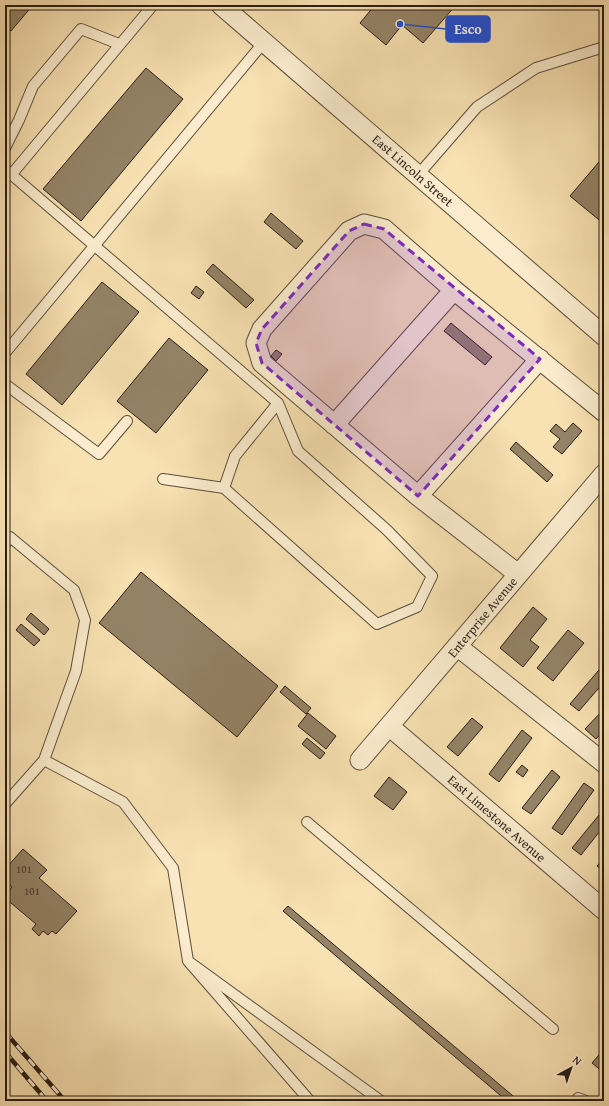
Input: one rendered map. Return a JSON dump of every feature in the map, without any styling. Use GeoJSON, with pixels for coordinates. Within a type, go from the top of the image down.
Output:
{"type":"FeatureCollection","features":[{"type":"Feature","properties":{"kind":"street","name":"East Lincoln Street"},"geometry":{"type":"LineString","coordinates":[[221,5],[604,336]]}},
{"type":"Feature","properties":{"kind":"street"},"geometry":{"type":"LineString","coordinates":[[518,574],[418,496],[262,363],[256,343],[262,329],[349,231],[364,224],[384,229],[454,290],[604,412]]}},
{"type":"Feature","properties":{"kind":"street"},"geometry":{"type":"LineString","coordinates":[[334,425],[454,290]]}},
{"type":"Feature","properties":{"kind":"street"},"geometry":{"type":"LineString","coordinates":[[418,496],[540,359]]}},
{"type":"Feature","properties":{"kind":"street","name":"Enterprise Avenue"},"geometry":{"type":"LineString","coordinates":[[360,760],[604,474]]}},
{"type":"Feature","properties":{"kind":"street"},"geometry":{"type":"LineString","coordinates":[[457,646],[604,763]]}},
{"type":"Feature","properties":{"kind":"street","name":"East Limestone Avenue"},"geometry":{"type":"LineString","coordinates":[[389,726],[604,910]]}},
{"type":"Feature","properties":{"kind":"lane"},"geometry":{"type":"LineString","coordinates":[[154,5],[8,172],[278,403],[298,451],[387,530],[432,576],[417,607],[377,624],[224,488],[163,479]]}},
{"type":"Feature","properties":{"kind":"lane"},"geometry":{"type":"LineString","coordinates":[[5,148],[19,120],[33,86],[81,29],[119,44]]}},
{"type":"Feature","properties":{"kind":"lane"},"geometry":{"type":"LineString","coordinates":[[5,353],[264,42]]}},
{"type":"Feature","properties":{"kind":"lane"},"geometry":{"type":"LineString","coordinates":[[418,175],[477,107],[536,68],[604,47]]}},
{"type":"Feature","properties":{"kind":"lane"},"geometry":{"type":"LineString","coordinates":[[5,384],[99,454],[127,421]]}},
{"type":"Feature","properties":{"kind":"lane"},"geometry":{"type":"LineString","coordinates":[[224,488],[235,456],[278,403]]}},
{"type":"Feature","properties":{"kind":"lane"},"geometry":{"type":"LineString","coordinates":[[5,544],[10,537],[74,590],[85,620],[76,671],[44,760],[5,804]]}},
{"type":"Feature","properties":{"kind":"lane"},"geometry":{"type":"LineString","coordinates":[[44,760],[123,802],[173,868],[188,961],[310,1101]]}},
{"type":"Feature","properties":{"kind":"lane"},"geometry":{"type":"LineString","coordinates":[[307,822],[553,1029]]}},
{"type":"Feature","properties":{"kind":"lane"},"geometry":{"type":"LineString","coordinates":[[188,961],[381,1101]]}},
{"type":"Feature","properties":{"kind":"lane"},"geometry":{"type":"LineString","coordinates":[[576,1101],[578,1098],[586,1101]]}},
{"type":"Feature","properties":{"kind":"highlighted area"},"geometry":{"type":"Polygon","coordinates":[[[364,224],[384,229],[540,359],[418,496],[262,363],[256,343],[262,329],[349,231],[364,224]]]}},
{"type":"Feature","properties":{"kind":"building"},"geometry":{"type":"Polygon","coordinates":[[[5,5],[33,5],[11,31],[5,27],[5,5]]]}},
{"type":"Feature","properties":{"kind":"building"},"geometry":{"type":"Polygon","coordinates":[[[375,5],[380,5],[384,8],[386,5],[456,5],[423,43],[402,25],[386,45],[360,23],[375,5]]]}},
{"type":"Feature","properties":{"kind":"building"},"geometry":{"type":"Polygon","coordinates":[[[146,68],[183,99],[81,221],[43,189],[146,68]]]}},
{"type":"Feature","properties":{"kind":"building"},"geometry":{"type":"Polygon","coordinates":[[[604,156],[604,224],[570,196],[604,156]]]}},
{"type":"Feature","properties":{"kind":"building"},"geometry":{"type":"Polygon","coordinates":[[[271,213],[303,241],[296,249],[264,222],[271,213]]]}},
{"type":"Feature","properties":{"kind":"building"},"geometry":{"type":"Polygon","coordinates":[[[213,264],[254,300],[246,308],[206,272],[213,264]]]}},
{"type":"Feature","properties":{"kind":"building"},"geometry":{"type":"Polygon","coordinates":[[[102,282],[139,312],[62,405],[26,374],[102,282]]]}},
{"type":"Feature","properties":{"kind":"building"},"geometry":{"type":"Polygon","coordinates":[[[196,286],[204,292],[199,299],[191,293],[196,286]]]}},
{"type":"Feature","properties":{"kind":"building"},"geometry":{"type":"Polygon","coordinates":[[[451,323],[492,357],[485,365],[444,331],[451,323]]]}},
{"type":"Feature","properties":{"kind":"building"},"geometry":{"type":"Polygon","coordinates":[[[169,338],[208,370],[156,433],[117,401],[169,338]]]}},
{"type":"Feature","properties":{"kind":"building"},"geometry":{"type":"Polygon","coordinates":[[[276,350],[282,354],[276,361],[271,356],[276,350]]]}},
{"type":"Feature","properties":{"kind":"building"},"geometry":{"type":"Polygon","coordinates":[[[573,423],[582,431],[562,454],[553,447],[560,439],[550,431],[556,424],[565,432],[573,423]]]}},
{"type":"Feature","properties":{"kind":"building"},"geometry":{"type":"Polygon","coordinates":[[[516,442],[553,475],[547,482],[510,449],[516,442]]]}},
{"type":"Feature","properties":{"kind":"building"},"geometry":{"type":"Polygon","coordinates":[[[141,572],[278,686],[237,737],[99,623],[141,572]]]}},
{"type":"Feature","properties":{"kind":"building"},"geometry":{"type":"Polygon","coordinates":[[[533,607],[547,619],[530,640],[539,647],[523,667],[500,648],[533,607]]]}},
{"type":"Feature","properties":{"kind":"building"},"geometry":{"type":"Polygon","coordinates":[[[31,613],[49,629],[44,635],[26,619],[31,613]]]}},
{"type":"Feature","properties":{"kind":"building"},"geometry":{"type":"Polygon","coordinates":[[[21,624],[40,640],[34,646],[16,630],[21,624]]]}},
{"type":"Feature","properties":{"kind":"building"},"geometry":{"type":"Polygon","coordinates":[[[568,630],[584,643],[553,681],[537,668],[568,630]]]}},
{"type":"Feature","properties":{"kind":"building"},"geometry":{"type":"Polygon","coordinates":[[[604,664],[604,682],[579,711],[570,704],[604,664]]]}},
{"type":"Feature","properties":{"kind":"building"},"geometry":{"type":"Polygon","coordinates":[[[285,686],[311,708],[306,714],[280,692],[285,686]]]}},
{"type":"Feature","properties":{"kind":"building"},"geometry":{"type":"Polygon","coordinates":[[[5,687],[8,711],[5,711],[5,687]]]}},
{"type":"Feature","properties":{"kind":"building"},"geometry":{"type":"Polygon","coordinates":[[[604,709],[604,730],[596,739],[585,729],[604,709]]]}},
{"type":"Feature","properties":{"kind":"building"},"geometry":{"type":"Polygon","coordinates":[[[308,713],[336,736],[326,749],[298,726],[308,713]]]}},
{"type":"Feature","properties":{"kind":"building"},"geometry":{"type":"Polygon","coordinates":[[[472,718],[483,727],[458,756],[447,747],[472,718]]]}},
{"type":"Feature","properties":{"kind":"building"},"geometry":{"type":"Polygon","coordinates":[[[522,730],[532,738],[499,782],[489,774],[522,730]]]}},
{"type":"Feature","properties":{"kind":"building"},"geometry":{"type":"Polygon","coordinates":[[[307,738],[325,753],[320,759],[302,744],[307,738]]]}},
{"type":"Feature","properties":{"kind":"building"},"geometry":{"type":"Polygon","coordinates":[[[522,765],[528,770],[523,777],[516,772],[522,765]]]}},
{"type":"Feature","properties":{"kind":"building"},"geometry":{"type":"Polygon","coordinates":[[[552,770],[560,777],[531,814],[522,808],[552,770]]]}},
{"type":"Feature","properties":{"kind":"building"},"geometry":{"type":"Polygon","coordinates":[[[389,777],[407,792],[393,810],[374,796],[389,777]]]}},
{"type":"Feature","properties":{"kind":"building"},"geometry":{"type":"Polygon","coordinates":[[[584,783],[594,790],[562,835],[552,828],[584,783]]]}},
{"type":"Feature","properties":{"kind":"building"},"geometry":{"type":"Polygon","coordinates":[[[604,809],[604,826],[581,855],[572,848],[604,809]]]}},
{"type":"Feature","properties":{"kind":"building"},"geometry":{"type":"Polygon","coordinates":[[[23,849],[47,870],[39,878],[77,911],[56,934],[52,931],[48,935],[43,931],[39,936],[32,929],[36,924],[5,898],[12,887],[5,881],[5,869],[23,849]]]}},
{"type":"Feature","properties":{"kind":"building"},"geometry":{"type":"Polygon","coordinates":[[[604,858],[604,870],[603,871],[597,866],[604,858]]]}},
{"type":"Feature","properties":{"kind":"building"},"geometry":{"type":"Polygon","coordinates":[[[288,906],[519,1101],[507,1101],[283,911],[288,906]]]}},
{"type":"Feature","properties":{"kind":"building"},"geometry":{"type":"Polygon","coordinates":[[[604,1049],[604,1073],[592,1063],[604,1049]]]}},
{"type":"Feature","properties":{"kind":"railway"},"geometry":{"type":"LineString","coordinates":[[5,1032],[65,1101]]}},
{"type":"Feature","properties":{"kind":"railway"},"geometry":{"type":"LineString","coordinates":[[5,1052],[47,1101]]}},
{"type":"Feature","properties":{"kind":"place","name":"Esco"},"geometry":{"type":"Point","coordinates":[400,24]}}]}
